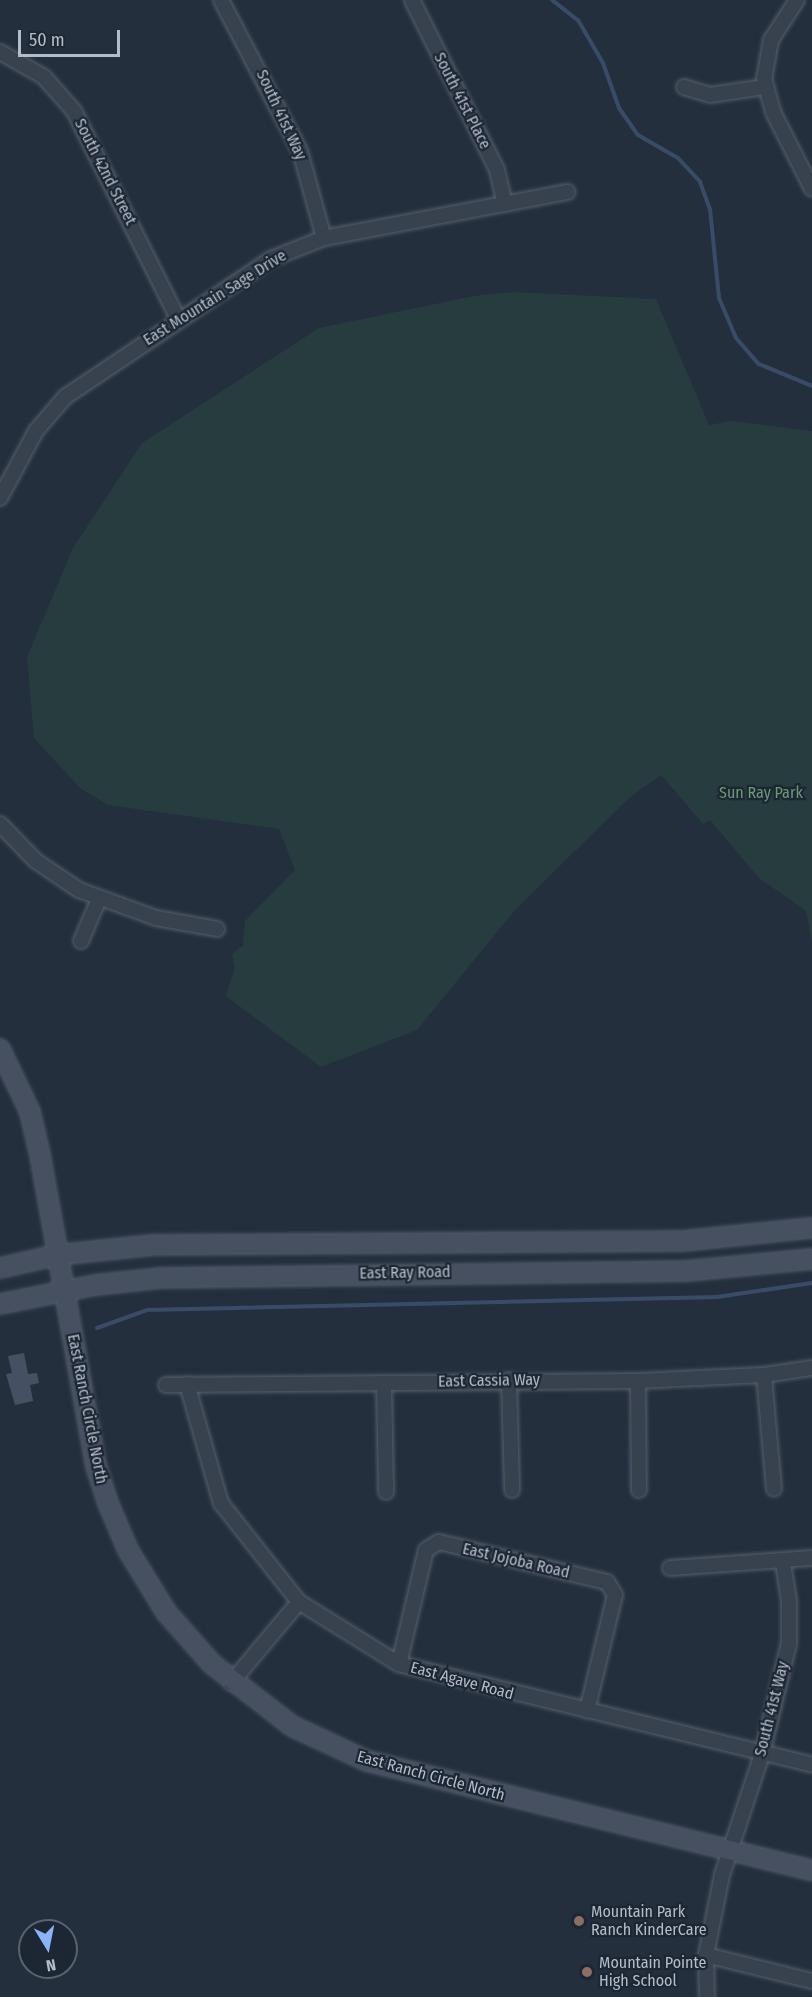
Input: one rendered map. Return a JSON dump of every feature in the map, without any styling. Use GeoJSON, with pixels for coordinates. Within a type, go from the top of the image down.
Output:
{"type":"FeatureCollection","features":[{"type":"Feature","properties":{"kind":"main road","name":"East Ranch Circle North"},"geometry":{"type":"LineString","coordinates":[[0,1049],[30,1112],[96,1466],[120,1531],[166,1612],[231,1683],[292,1726],[367,1761],[812,1870]]}},
{"type":"Feature","properties":{"kind":"main road","name":"East Ray Road"},"geometry":{"type":"LineString","coordinates":[[0,1304],[61,1272],[153,1245],[407,1245],[728,1240],[812,1228]]}},
{"type":"Feature","properties":{"kind":"main road"},"geometry":{"type":"LineString","coordinates":[[407,1245],[408,1273]]}},
{"type":"Feature","properties":{"kind":"main road","name":"East Ray Road"},"geometry":{"type":"LineString","coordinates":[[0,1268],[159,1278],[686,1271],[812,1259]]}},
{"type":"Feature","properties":{"kind":"street","name":"South 41st Way"},"geometry":{"type":"LineString","coordinates":[[221,0],[300,151],[324,238]]}},
{"type":"Feature","properties":{"kind":"street","name":"South 41st Place"},"geometry":{"type":"LineString","coordinates":[[412,0],[496,170],[505,204]]}},
{"type":"Feature","properties":{"kind":"street"},"geometry":{"type":"LineString","coordinates":[[797,0],[771,40],[763,65],[765,87],[773,112],[812,189]]}},
{"type":"Feature","properties":{"kind":"street","name":"South 42nd Street"},"geometry":{"type":"LineString","coordinates":[[0,52],[44,77],[74,111],[178,319]]}},
{"type":"Feature","properties":{"kind":"street"},"geometry":{"type":"LineString","coordinates":[[684,87],[710,95],[765,87]]}},
{"type":"Feature","properties":{"kind":"street","name":"East Mountain Sage Drive"},"geometry":{"type":"LineString","coordinates":[[0,498],[36,431],[58,404],[90,377],[271,259],[324,238],[568,192]]}},
{"type":"Feature","properties":{"kind":"street"},"geometry":{"type":"LineString","coordinates":[[0,824],[36,861],[99,899],[156,918],[217,929]]}},
{"type":"Feature","properties":{"kind":"street"},"geometry":{"type":"LineString","coordinates":[[81,941],[99,899]]}},
{"type":"Feature","properties":{"kind":"street","name":"East Cassia Way"},"geometry":{"type":"LineString","coordinates":[[166,1385],[509,1380],[638,1381],[764,1376],[812,1368]]}},
{"type":"Feature","properties":{"kind":"street"},"geometry":{"type":"LineString","coordinates":[[764,1376],[774,1489]]}},
{"type":"Feature","properties":{"kind":"street"},"geometry":{"type":"LineString","coordinates":[[509,1380],[512,1490]]}},
{"type":"Feature","properties":{"kind":"street"},"geometry":{"type":"LineString","coordinates":[[638,1381],[639,1490]]}},
{"type":"Feature","properties":{"kind":"street"},"geometry":{"type":"LineString","coordinates":[[384,1383],[386,1492]]}},
{"type":"Feature","properties":{"kind":"street","name":"East Agave Road"},"geometry":{"type":"LineString","coordinates":[[188,1384],[221,1503],[299,1602],[399,1664],[812,1765]]}},
{"type":"Feature","properties":{"kind":"street","name":"East Jojoba Road"},"geometry":{"type":"LineString","coordinates":[[399,1664],[426,1550],[439,1542],[607,1582],[615,1595],[587,1711]]}},
{"type":"Feature","properties":{"kind":"street"},"geometry":{"type":"LineString","coordinates":[[670,1568],[783,1564],[812,1558]]}},
{"type":"Feature","properties":{"kind":"street","name":"South 41st Way"},"geometry":{"type":"LineString","coordinates":[[707,1997],[706,1955],[730,1850],[762,1754],[789,1643],[789,1601],[783,1564]]}},
{"type":"Feature","properties":{"kind":"street"},"geometry":{"type":"LineString","coordinates":[[231,1683],[299,1602]]}},
{"type":"Feature","properties":{"kind":"street"},"geometry":{"type":"LineString","coordinates":[[706,1955],[812,1981]]}},
{"type":"Feature","properties":{"kind":"green space","name":"Sun Ray Park"},"geometry":{"type":"Polygon","coordinates":[[[513,292],[656,299],[709,425],[732,421],[812,431],[812,943],[806,911],[759,878],[710,820],[703,824],[661,775],[629,798],[515,910],[417,1030],[321,1067],[226,996],[235,968],[232,954],[243,945],[245,921],[295,870],[279,829],[108,805],[81,789],[34,738],[27,657],[73,548],[142,443],[319,328],[474,296],[513,292]]]}},
{"type":"Feature","properties":{"kind":"building"},"geometry":{"type":"Polygon","coordinates":[[[24,1353],[28,1374],[37,1373],[39,1383],[30,1385],[33,1401],[15,1405],[6,1374],[12,1373],[8,1356],[24,1353]]]}},
{"type":"Feature","properties":{"kind":"waterway"},"geometry":{"type":"LineString","coordinates":[[552,0],[578,20],[603,63],[619,108],[638,135],[678,158],[700,182],[710,209],[719,298],[736,338],[759,364],[812,386]]}},
{"type":"Feature","properties":{"kind":"waterway"},"geometry":{"type":"LineString","coordinates":[[97,1328],[147,1310],[717,1297],[812,1283]]}},
{"type":"Feature","properties":{"kind":"place","name":"Mountain Park Ranch KinderCare"},"geometry":{"type":"Point","coordinates":[579,1921]}},
{"type":"Feature","properties":{"kind":"place","name":"Mountain Pointe High School"},"geometry":{"type":"Point","coordinates":[587,1972]}}]}
